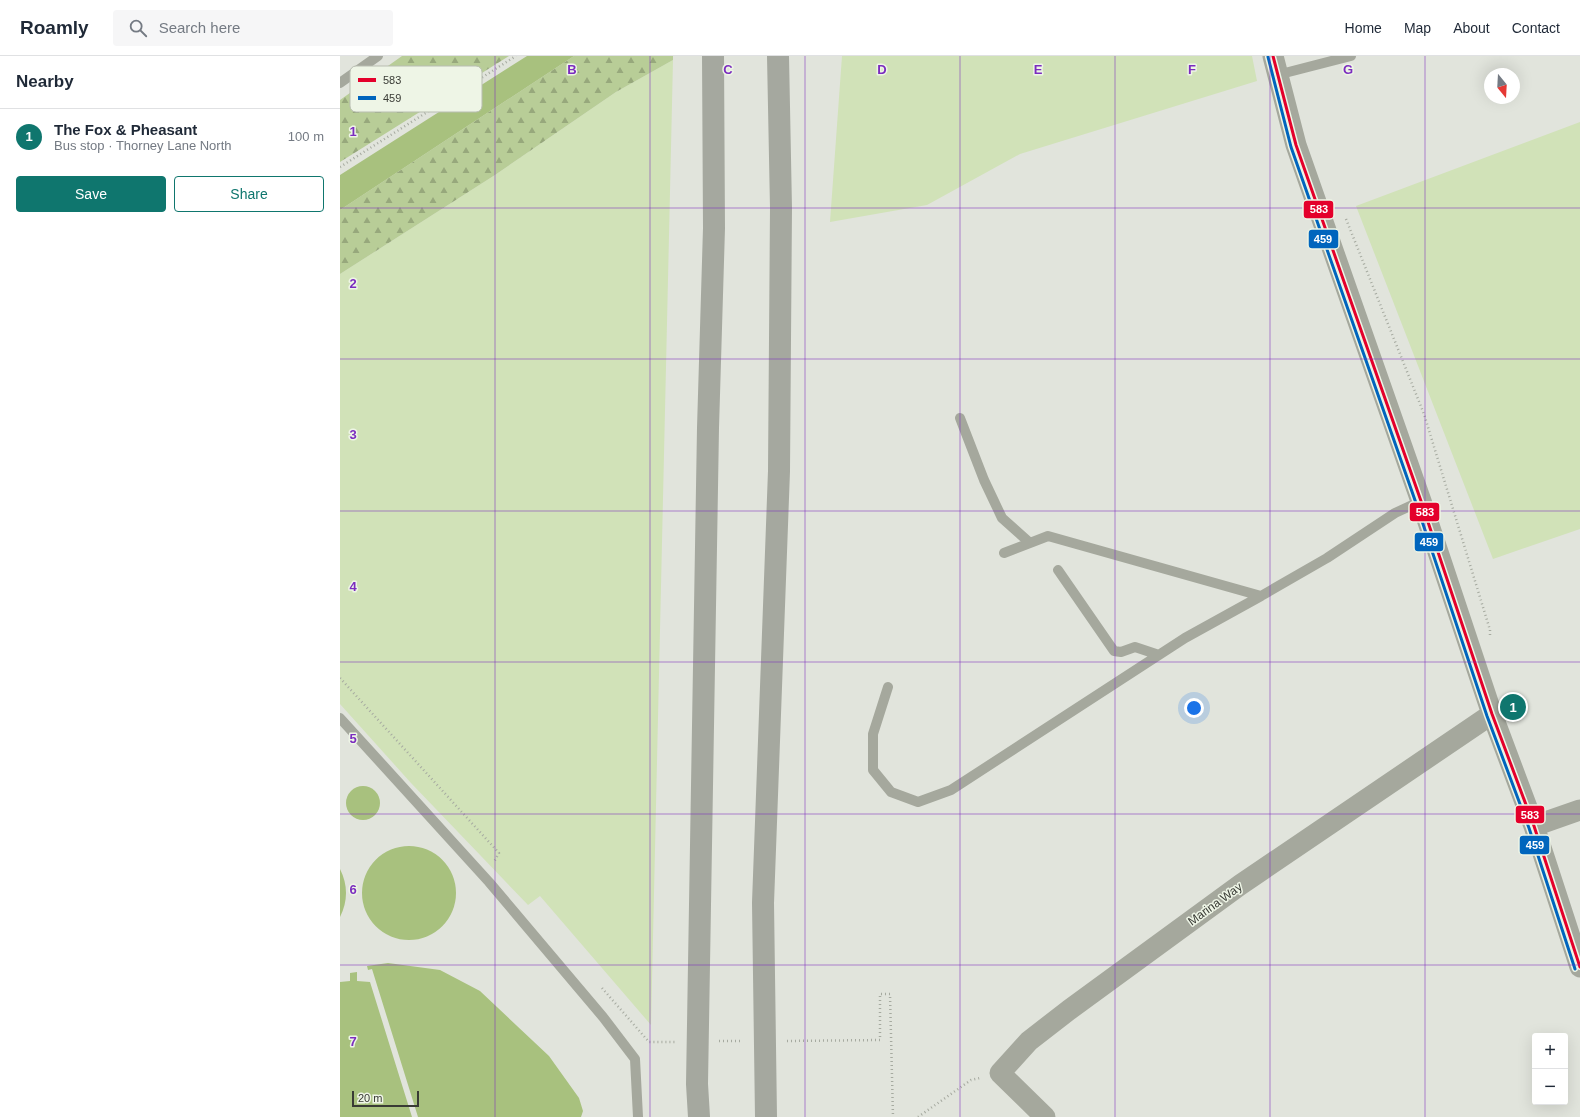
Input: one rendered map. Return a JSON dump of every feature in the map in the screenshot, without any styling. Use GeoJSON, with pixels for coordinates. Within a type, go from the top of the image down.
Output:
{"type":"FeatureCollection","features":[{"type":"Feature","properties":{"kind":"highway"},"geometry":{"type":"LineString","coordinates":[[699,1117],[697,1060],[708,436],[714,228],[713,56]]}},
{"type":"Feature","properties":{"kind":"highway"},"geometry":{"type":"LineString","coordinates":[[766,1117],[763,903],[779,463],[781,208],[778,56]]}},
{"type":"Feature","properties":{"kind":"street"},"geometry":{"type":"LineString","coordinates":[[1275,66],[1296,146],[1421,501],[1492,714],[1534,826],[1580,967]]}},
{"type":"Feature","properties":{"kind":"street","name":"Marina Way"},"geometry":{"type":"LineString","coordinates":[[1000,1073],[1028,1042],[1075,1005],[1240,885],[1492,714]]}},
{"type":"Feature","properties":{"kind":"street"},"geometry":{"type":"LineString","coordinates":[[1534,826],[1580,810]]}},
{"type":"Feature","properties":{"kind":"street"},"geometry":{"type":"LineString","coordinates":[[1000,1073],[1045,1117]]}},
{"type":"Feature","properties":{"kind":"lane"},"geometry":{"type":"LineString","coordinates":[[364,66],[378,56]]}},
{"type":"Feature","properties":{"kind":"lane"},"geometry":{"type":"LineString","coordinates":[[1275,66],[1350,56]]}},
{"type":"Feature","properties":{"kind":"lane"},"geometry":{"type":"LineString","coordinates":[[341,82],[350,76]]}},
{"type":"Feature","properties":{"kind":"lane"},"geometry":{"type":"LineString","coordinates":[[960,418],[984,480],[1002,518],[1030,543]]}},
{"type":"Feature","properties":{"kind":"lane"},"geometry":{"type":"LineString","coordinates":[[888,687],[874,734],[873,770],[892,792],[918,802],[951,790],[1185,638],[1327,558],[1395,513],[1421,501]]}},
{"type":"Feature","properties":{"kind":"lane"},"geometry":{"type":"LineString","coordinates":[[1004,553],[1048,536],[1261,596]]}},
{"type":"Feature","properties":{"kind":"lane"},"geometry":{"type":"LineString","coordinates":[[1058,570],[1114,651],[1121,652],[1135,647],[1159,655]]}},
{"type":"Feature","properties":{"kind":"lane"},"geometry":{"type":"LineString","coordinates":[[340,718],[489,882],[603,1017],[635,1060],[638,1117]]}},
{"type":"Feature","properties":{"kind":"path"},"geometry":{"type":"LineString","coordinates":[[482,77],[516,56]]}},
{"type":"Feature","properties":{"kind":"path"},"geometry":{"type":"LineString","coordinates":[[340,167],[427,112]]}},
{"type":"Feature","properties":{"kind":"path"},"geometry":{"type":"LineString","coordinates":[[340,678],[499,853],[492,866]]}},
{"type":"Feature","properties":{"kind":"path"},"geometry":{"type":"LineString","coordinates":[[784,1041],[880,1040],[880,994],[890,994],[893,1115]]}},
{"type":"Feature","properties":{"kind":"path"},"geometry":{"type":"LineString","coordinates":[[713,1042],[745,1041]]}},
{"type":"Feature","properties":{"kind":"path"},"geometry":{"type":"LineString","coordinates":[[649,1042],[681,1042]]}},
{"type":"Feature","properties":{"kind":"path"},"geometry":{"type":"LineString","coordinates":[[918,1117],[971,1080],[1000,1073]]}},
{"type":"Feature","properties":{"kind":"shaded area"},"geometry":{"type":"Polygon","coordinates":[[[527,56],[574,56],[340,210],[340,175],[439,112],[482,112],[482,85],[527,56]]]}},
{"type":"Feature","properties":{"kind":"shaded area"},"geometry":{"type":"Polygon","coordinates":[[[842,56],[1252,56],[1257,81],[1020,154],[927,205],[830,222],[842,56]]]}},
{"type":"Feature","properties":{"kind":"shaded area"},"geometry":{"type":"Polygon","coordinates":[[[673,60],[651,1025],[540,896],[528,905],[411,783],[340,704],[340,274],[495,175],[616,92],[673,60]]]}},
{"type":"Feature","properties":{"kind":"shaded area"},"geometry":{"type":"Polygon","coordinates":[[[1580,122],[1580,529],[1493,559],[1356,206],[1580,122]]]}},
{"type":"Feature","properties":{"kind":"shaded area"},"geometry":{"type":"Polygon","coordinates":[[[366,786],[375,791],[379,796],[379,810],[375,815],[370,819],[360,820],[356,819],[347,810],[346,800],[347,796],[356,787],[366,786]]]}},
{"type":"Feature","properties":{"kind":"shaded area"},"geometry":{"type":"Polygon","coordinates":[[[409,846],[427,850],[442,860],[452,875],[456,893],[452,911],[442,926],[427,936],[409,940],[391,936],[376,926],[366,911],[362,893],[366,875],[376,860],[391,850],[409,846]]]}},
{"type":"Feature","properties":{"kind":"shaded area"},"geometry":{"type":"Polygon","coordinates":[[[340,869],[346,887],[346,899],[340,917],[340,869]]]}},
{"type":"Feature","properties":{"kind":"shaded area"},"geometry":{"type":"Polygon","coordinates":[[[388,963],[440,970],[480,991],[549,1056],[579,1098],[583,1111],[581,1117],[418,1117],[372,969],[368,970],[367,966],[388,963]]]}},
{"type":"Feature","properties":{"kind":"shaded area"},"geometry":{"type":"Polygon","coordinates":[[[357,972],[357,981],[370,982],[412,1117],[340,1117],[340,982],[350,981],[350,973],[357,972]]]}},
{"type":"Feature","properties":{"kind":"green space"},"geometry":{"type":"Polygon","coordinates":[[[402,56],[509,56],[482,73],[482,66],[388,66],[402,56]]]}},
{"type":"Feature","properties":{"kind":"green space"},"geometry":{"type":"Polygon","coordinates":[[[574,56],[673,56],[673,60],[616,92],[495,175],[340,274],[340,210],[574,56]]]}},
{"type":"Feature","properties":{"kind":"green space"},"geometry":{"type":"Polygon","coordinates":[[[350,93],[350,112],[420,112],[340,162],[340,100],[350,93]]]}},
{"type":"Feature","properties":{"kind":"transit line","name":"583"},"geometry":{"type":"LineString","coordinates":[[1273,56],[1296,145],[1421,501],[1492,714],[1534,826],[1580,967]]}},
{"type":"Feature","properties":{"kind":"transit line","name":"459"},"geometry":{"type":"LineString","coordinates":[[1268,57],[1291,147],[1416,503],[1487,716],[1529,828],[1575,969]]}},
{"type":"Feature","properties":{"kind":"place","name":"The Fox & Pheasant"},"geometry":{"type":"Point","coordinates":[1513,707]}}]}
